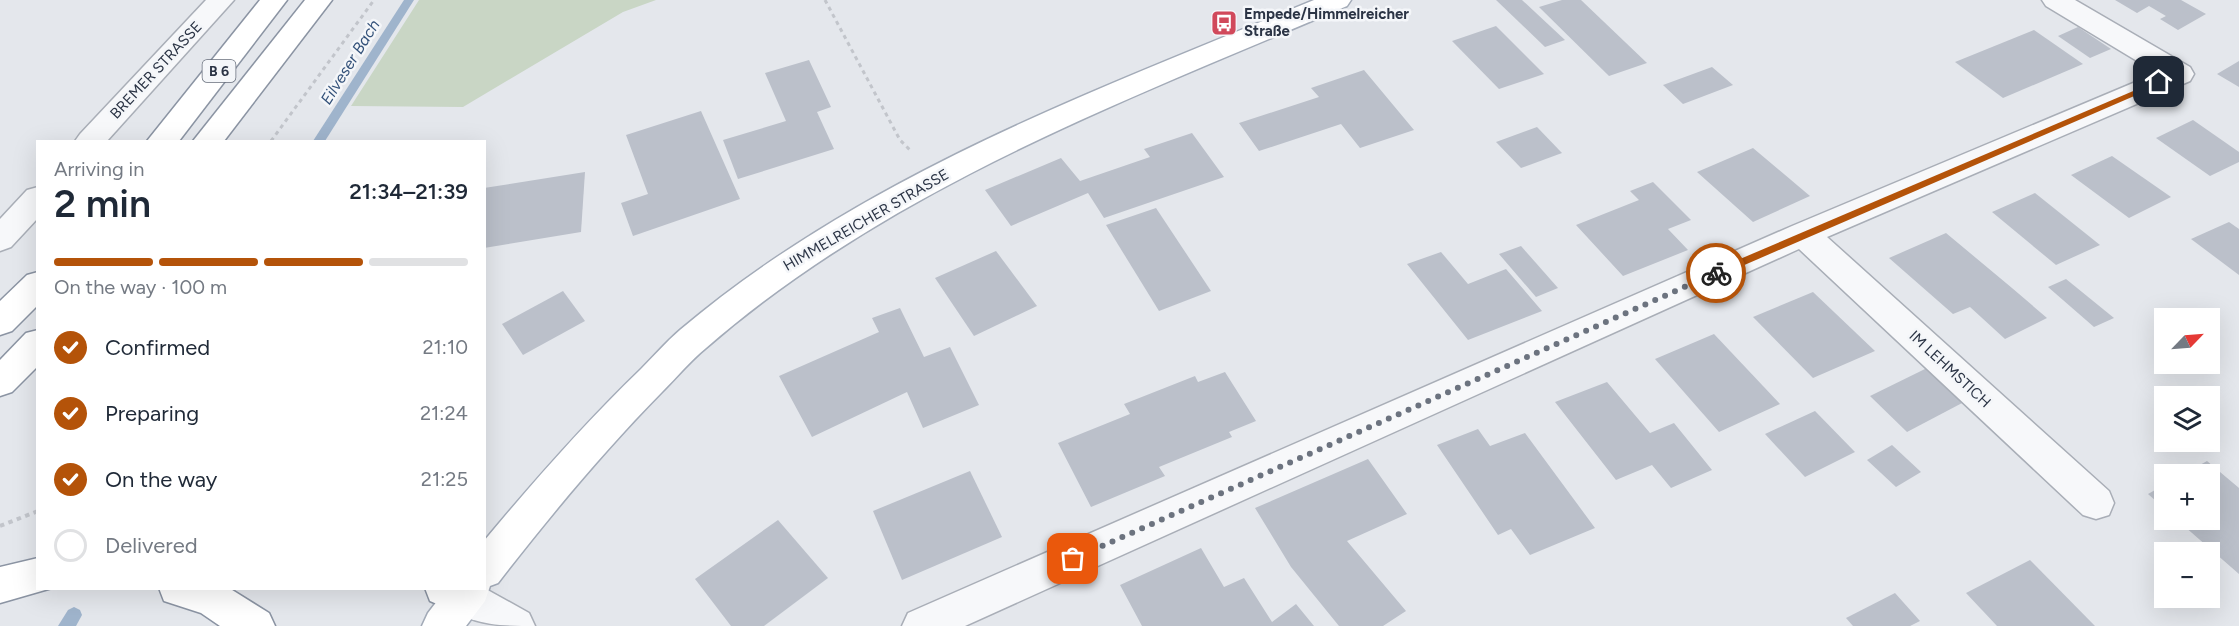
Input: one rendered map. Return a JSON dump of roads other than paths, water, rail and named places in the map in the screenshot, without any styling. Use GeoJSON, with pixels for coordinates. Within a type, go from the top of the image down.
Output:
{"type":"FeatureCollection","features":[{"type":"Feature","properties":{"kind":"main road","name":"B 6"},"geometry":{"type":"LineString","coordinates":[[163,140],[274,0]]}},
{"type":"Feature","properties":{"kind":"main road","name":"B 6"},"geometry":{"type":"LineString","coordinates":[[209,140],[319,0]]}},
{"type":"Feature","properties":{"kind":"main road","name":"HIMMELREICHER STRASSE"},"geometry":{"type":"LineString","coordinates":[[486,565],[623,408],[698,334],[773,275],[879,209],[979,155],[1338,0]]}},
{"type":"Feature","properties":{"kind":"main road"},"geometry":{"type":"LineString","coordinates":[[0,322],[36,286]]}},
{"type":"Feature","properties":{"kind":"main road"},"geometry":{"type":"LineString","coordinates":[[0,382],[36,345]]}},
{"type":"Feature","properties":{"kind":"main road"},"geometry":{"type":"LineString","coordinates":[[0,585],[36,576]]}},
{"type":"Feature","properties":{"kind":"main road"},"geometry":{"type":"LineString","coordinates":[[184,590],[212,599],[255,626]]}},
{"type":"Feature","properties":{"kind":"street","name":"BREMER STRASSE"},"geometry":{"type":"LineString","coordinates":[[91,140],[221,0]]}},
{"type":"Feature","properties":{"kind":"street"},"geometry":{"type":"LineString","coordinates":[[922,626],[1803,234],[2180,74],[2055,0]]}},
{"type":"Feature","properties":{"kind":"street"},"geometry":{"type":"LineString","coordinates":[[0,239],[36,200]]}},
{"type":"Feature","properties":{"kind":"street","name":"IM LEHMSTICH"},"geometry":{"type":"LineString","coordinates":[[1803,234],[2096,503]]}},
{"type":"Feature","properties":{"kind":"street","name":"HIMMELREICHER STRASSE"},"geometry":{"type":"LineString","coordinates":[[461,594],[515,626]]}},
{"type":"Feature","properties":{"kind":"waterway","name":"Eilveser Bach"},"geometry":{"type":"LineString","coordinates":[[320,140],[409,0]]}},
{"type":"Feature","properties":{"kind":"waterway","name":"Eilveser Bach"},"geometry":{"type":"LineString","coordinates":[[66,626],[74,615]]}},
{"type":"Feature","properties":{"kind":"place","name":"Empede/Himmelreicher Straße"},"geometry":{"type":"Point","coordinates":[1224,23]}}]}
